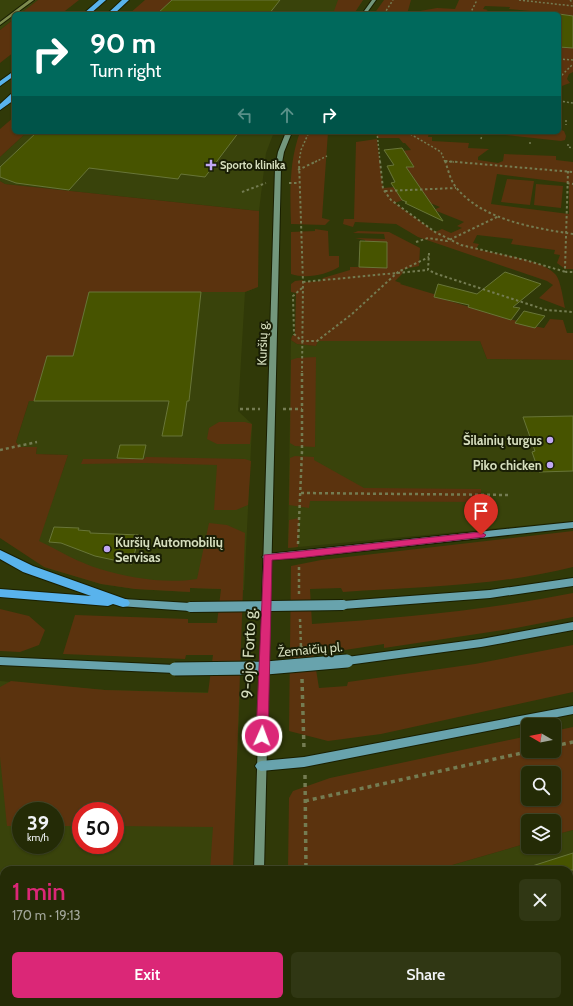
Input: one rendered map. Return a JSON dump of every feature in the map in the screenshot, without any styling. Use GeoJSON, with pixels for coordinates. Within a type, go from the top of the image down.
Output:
{"type":"FeatureCollection","features":[{"type":"Feature","properties":{"kind":"highway"},"geometry":{"type":"LineString","coordinates":[[88,12],[103,0]]}},
{"type":"Feature","properties":{"kind":"highway"},"geometry":{"type":"LineString","coordinates":[[112,12],[126,0]]}},
{"type":"Feature","properties":{"kind":"highway"},"geometry":{"type":"LineString","coordinates":[[1,83],[12,75]]}},
{"type":"Feature","properties":{"kind":"highway"},"geometry":{"type":"LineString","coordinates":[[0,108],[12,98]]}},
{"type":"Feature","properties":{"kind":"highway"},"geometry":{"type":"LineString","coordinates":[[0,554],[28,569],[123,603]]}},
{"type":"Feature","properties":{"kind":"highway"},"geometry":{"type":"LineString","coordinates":[[0,593],[123,603]]}},
{"type":"Feature","properties":{"kind":"main road"},"geometry":{"type":"LineString","coordinates":[[365,12],[374,0]]}},
{"type":"Feature","properties":{"kind":"main road","name":"Kuršių g."},"geometry":{"type":"LineString","coordinates":[[267,557],[278,168],[281,152],[288,134]]}},
{"type":"Feature","properties":{"kind":"main road"},"geometry":{"type":"LineString","coordinates":[[267,557],[298,555],[573,525]]}},
{"type":"Feature","properties":{"kind":"main road","name":"9-ojo Forto g."},"geometry":{"type":"LineString","coordinates":[[259,866],[267,557]]}},
{"type":"Feature","properties":{"kind":"main road"},"geometry":{"type":"LineString","coordinates":[[123,603],[190,607],[343,605],[490,594],[573,582]]}},
{"type":"Feature","properties":{"kind":"main road","name":"Žemaičių pl."},"geometry":{"type":"LineString","coordinates":[[0,661],[175,669],[266,668],[347,661],[481,643],[573,626]]}},
{"type":"Feature","properties":{"kind":"main road"},"geometry":{"type":"LineString","coordinates":[[261,766],[304,762],[573,710]]}},
{"type":"Feature","properties":{"kind":"lane"},"geometry":{"type":"LineString","coordinates":[[16,12],[32,0]]}},
{"type":"Feature","properties":{"kind":"lane"},"geometry":{"type":"LineString","coordinates":[[0,24],[12,15]]}},
{"type":"Feature","properties":{"kind":"path"},"geometry":{"type":"LineString","coordinates":[[385,12],[393,0]]}},
{"type":"Feature","properties":{"kind":"path"},"geometry":{"type":"LineString","coordinates":[[471,12],[477,0]]}},
{"type":"Feature","properties":{"kind":"path"},"geometry":{"type":"LineString","coordinates":[[519,0],[573,6]]}},
{"type":"Feature","properties":{"kind":"path"},"geometry":{"type":"LineString","coordinates":[[570,0],[573,3],[570,6]]}},
{"type":"Feature","properties":{"kind":"path"},"geometry":{"type":"LineString","coordinates":[[561,59],[573,60]]}},
{"type":"Feature","properties":{"kind":"path"},"geometry":{"type":"LineString","coordinates":[[561,76],[573,64]]}},
{"type":"Feature","properties":{"kind":"path"},"geometry":{"type":"LineString","coordinates":[[561,101],[573,103]]}},
{"type":"Feature","properties":{"kind":"path"},"geometry":{"type":"LineString","coordinates":[[566,120],[566,125]]}},
{"type":"Feature","properties":{"kind":"path"},"geometry":{"type":"LineString","coordinates":[[299,595],[298,555],[301,493],[303,282],[298,170],[301,150],[308,134]]}},
{"type":"Feature","properties":{"kind":"path"},"geometry":{"type":"LineString","coordinates":[[377,134],[380,166],[385,191],[391,200],[435,232],[461,245],[531,261],[566,272],[573,272]]}},
{"type":"Feature","properties":{"kind":"path"},"geometry":{"type":"LineString","coordinates":[[410,134],[441,152],[449,175],[456,188],[477,206],[499,216],[573,234]]}},
{"type":"Feature","properties":{"kind":"path"},"geometry":{"type":"LineString","coordinates":[[481,139],[482,135]]}},
{"type":"Feature","properties":{"kind":"path"},"geometry":{"type":"LineString","coordinates":[[568,144],[568,153]]}},
{"type":"Feature","properties":{"kind":"path"},"geometry":{"type":"LineString","coordinates":[[568,147],[573,148]]}},
{"type":"Feature","properties":{"kind":"path"},"geometry":{"type":"LineString","coordinates":[[298,170],[327,156]]}},
{"type":"Feature","properties":{"kind":"path"},"geometry":{"type":"LineString","coordinates":[[445,161],[573,172]]}},
{"type":"Feature","properties":{"kind":"path"},"geometry":{"type":"LineString","coordinates":[[566,272],[568,171]]}},
{"type":"Feature","properties":{"kind":"path"},"geometry":{"type":"LineString","coordinates":[[567,183],[573,184]]}},
{"type":"Feature","properties":{"kind":"path"},"geometry":{"type":"LineString","coordinates":[[385,191],[456,188]]}},
{"type":"Feature","properties":{"kind":"path"},"geometry":{"type":"LineString","coordinates":[[416,242],[428,238],[447,241],[499,216]]}},
{"type":"Feature","properties":{"kind":"path"},"geometry":{"type":"LineString","coordinates":[[428,270],[429,253]]}},
{"type":"Feature","properties":{"kind":"path"},"geometry":{"type":"LineString","coordinates":[[302,287],[293,296],[294,334],[302,341],[317,340],[352,314],[398,272],[429,257]]}},
{"type":"Feature","properties":{"kind":"path"},"geometry":{"type":"LineString","coordinates":[[303,282],[428,270],[546,310],[573,312]]}},
{"type":"Feature","properties":{"kind":"path"},"geometry":{"type":"LineString","coordinates":[[240,409],[302,409]]}},
{"type":"Feature","properties":{"kind":"path"},"geometry":{"type":"LineString","coordinates":[[0,450],[37,442]]}},
{"type":"Feature","properties":{"kind":"path"},"geometry":{"type":"LineString","coordinates":[[301,493],[510,495]]}},
{"type":"Feature","properties":{"kind":"path"},"geometry":{"type":"LineString","coordinates":[[300,611],[301,659]]}},
{"type":"Feature","properties":{"kind":"path"},"geometry":{"type":"LineString","coordinates":[[302,675],[306,866]]}},
{"type":"Feature","properties":{"kind":"path"},"geometry":{"type":"LineString","coordinates":[[561,745],[573,742]]}},
{"type":"Feature","properties":{"kind":"path"},"geometry":{"type":"LineString","coordinates":[[305,801],[521,753]]}},
{"type":"Feature","properties":{"kind":"shaded area"},"geometry":{"type":"Polygon","coordinates":[[[0,0],[38,0],[23,12],[12,12],[12,21],[0,30],[0,0]]]}},
{"type":"Feature","properties":{"kind":"shaded area"},"geometry":{"type":"Polygon","coordinates":[[[38,0],[79,0],[64,12],[23,12],[38,0]]]}},
{"type":"Feature","properties":{"kind":"shaded area"},"geometry":{"type":"Polygon","coordinates":[[[145,0],[172,0],[159,12],[131,12],[145,0]]]}},
{"type":"Feature","properties":{"kind":"shaded area"},"geometry":{"type":"Polygon","coordinates":[[[172,0],[363,0],[355,12],[159,12],[172,0]]]}},
{"type":"Feature","properties":{"kind":"shaded area"},"geometry":{"type":"Polygon","coordinates":[[[338,0],[363,0],[355,12],[334,11],[338,0]]]}},
{"type":"Feature","properties":{"kind":"shaded area"},"geometry":{"type":"Polygon","coordinates":[[[384,0],[411,0],[408,12],[375,12],[384,0]]]}},
{"type":"Feature","properties":{"kind":"shaded area"},"geometry":{"type":"Polygon","coordinates":[[[459,0],[573,0],[573,18],[570,15],[561,14],[561,12],[541,12],[509,9],[510,7],[485,6],[483,9],[488,10],[485,12],[419,12],[437,8],[455,9],[459,0]]]}},
{"type":"Feature","properties":{"kind":"shaded area"},"geometry":{"type":"Polygon","coordinates":[[[12,21],[12,54],[0,63],[0,30],[12,21]]]}},
{"type":"Feature","properties":{"kind":"shaded area"},"geometry":{"type":"Polygon","coordinates":[[[561,48],[573,48],[573,72],[569,74],[567,79],[570,83],[561,86],[561,48]]]}},
{"type":"Feature","properties":{"kind":"shaded area"},"geometry":{"type":"Polygon","coordinates":[[[12,119],[12,134],[25,134],[0,157],[0,129],[12,119]]]}},
{"type":"Feature","properties":{"kind":"shaded area"},"geometry":{"type":"Polygon","coordinates":[[[561,130],[564,131],[566,136],[565,140],[561,141],[496,134],[561,134],[561,130]]]}},
{"type":"Feature","properties":{"kind":"shaded area"},"geometry":{"type":"Polygon","coordinates":[[[25,134],[273,134],[266,153],[259,211],[5,184],[0,181],[0,157],[25,134]]]}},
{"type":"Feature","properties":{"kind":"shaded area"},"geometry":{"type":"Polygon","coordinates":[[[299,134],[328,134],[322,218],[330,220],[325,225],[291,224],[292,166],[299,134]]]}},
{"type":"Feature","properties":{"kind":"shaded area"},"geometry":{"type":"Polygon","coordinates":[[[377,134],[429,134],[428,137],[432,137],[432,141],[469,143],[468,148],[489,149],[478,157],[478,160],[498,163],[503,161],[504,154],[556,156],[556,160],[573,162],[573,269],[565,269],[557,263],[560,255],[554,254],[555,250],[511,244],[513,239],[477,235],[473,243],[479,244],[476,249],[530,261],[550,269],[558,278],[565,308],[539,298],[553,285],[547,281],[418,237],[396,224],[355,222],[353,227],[343,224],[344,219],[354,219],[356,142],[377,139],[383,188],[408,186],[417,183],[404,167],[414,166],[401,151],[411,150],[399,138],[377,138],[377,134]],[[497,174],[491,204],[569,214],[569,183],[497,174]],[[413,196],[395,203],[435,232],[442,229],[451,233],[462,228],[457,226],[464,222],[434,210],[440,207],[413,196]]]}},
{"type":"Feature","properties":{"kind":"shaded area"},"geometry":{"type":"Polygon","coordinates":[[[507,179],[534,181],[530,205],[501,202],[507,179]]]}},
{"type":"Feature","properties":{"kind":"shaded area"},"geometry":{"type":"Polygon","coordinates":[[[0,181],[5,184],[259,211],[258,287],[245,292],[89,292],[73,356],[34,401],[29,401],[16,442],[20,447],[37,447],[36,454],[68,455],[39,541],[84,563],[111,572],[148,579],[173,581],[197,579],[209,523],[227,525],[245,533],[233,866],[210,866],[213,827],[124,826],[124,802],[72,802],[72,826],[64,826],[64,802],[12,802],[12,826],[7,826],[0,757],[0,687],[11,681],[105,690],[208,693],[213,655],[186,655],[185,659],[63,654],[75,615],[188,619],[188,623],[217,623],[221,589],[190,588],[190,592],[135,589],[101,584],[44,567],[0,538],[0,181]]]}},
{"type":"Feature","properties":{"kind":"shaded area"},"geometry":{"type":"Polygon","coordinates":[[[536,184],[563,186],[561,208],[534,205],[536,184]]]}},
{"type":"Feature","properties":{"kind":"shaded area"},"geometry":{"type":"Polygon","coordinates":[[[315,229],[328,231],[329,256],[339,256],[339,267],[316,275],[303,276],[291,274],[291,232],[315,231],[315,229]]]}},
{"type":"Feature","properties":{"kind":"shaded area"},"geometry":{"type":"Polygon","coordinates":[[[358,231],[389,232],[420,248],[419,266],[404,269],[402,274],[395,281],[401,283],[400,284],[447,298],[446,300],[517,321],[516,323],[544,328],[550,319],[563,320],[567,333],[573,333],[573,360],[487,359],[480,341],[318,341],[316,346],[297,344],[291,340],[292,336],[295,334],[296,293],[291,292],[291,284],[295,281],[303,280],[303,282],[321,281],[323,278],[350,270],[350,267],[367,267],[365,240],[355,238],[385,239],[384,234],[353,233],[358,231]]]}},
{"type":"Feature","properties":{"kind":"shaded area"},"geometry":{"type":"Polygon","coordinates":[[[258,287],[245,292],[238,411],[252,424],[244,590],[190,588],[190,592],[135,589],[101,584],[44,567],[38,541],[68,455],[36,454],[37,447],[20,447],[16,442],[29,401],[73,356],[89,292],[201,292],[258,287]]]}},
{"type":"Feature","properties":{"kind":"shaded area"},"geometry":{"type":"Polygon","coordinates":[[[291,340],[297,344],[316,346],[317,341],[480,341],[487,359],[573,360],[573,521],[288,548],[291,340]]]}},
{"type":"Feature","properties":{"kind":"shaded area"},"geometry":{"type":"Polygon","coordinates":[[[316,357],[315,447],[295,446],[290,443],[291,360],[297,358],[316,357]]]}},
{"type":"Feature","properties":{"kind":"shaded area"},"geometry":{"type":"Polygon","coordinates":[[[219,422],[245,422],[252,424],[250,444],[217,444],[207,439],[209,428],[219,422]]]}},
{"type":"Feature","properties":{"kind":"shaded area"},"geometry":{"type":"Polygon","coordinates":[[[295,456],[314,457],[314,460],[364,488],[481,489],[481,502],[310,501],[309,508],[289,505],[290,458],[295,456]]]}},
{"type":"Feature","properties":{"kind":"shaded area"},"geometry":{"type":"Polygon","coordinates":[[[146,457],[245,459],[251,461],[248,505],[236,510],[214,510],[217,465],[145,463],[81,464],[83,459],[144,459],[146,457]]]}},
{"type":"Feature","properties":{"kind":"shaded area"},"geometry":{"type":"Polygon","coordinates":[[[299,518],[298,547],[288,548],[289,520],[299,518]]]}},
{"type":"Feature","properties":{"kind":"shaded area"},"geometry":{"type":"Polygon","coordinates":[[[573,531],[573,567],[516,578],[459,585],[343,592],[341,588],[310,589],[312,624],[443,613],[573,593],[573,617],[516,628],[384,648],[384,644],[345,650],[342,647],[313,651],[319,688],[347,686],[348,682],[475,664],[573,645],[573,692],[381,734],[328,741],[289,731],[291,566],[321,560],[573,531]]]}},
{"type":"Feature","properties":{"kind":"shaded area"},"geometry":{"type":"Polygon","coordinates":[[[0,609],[29,616],[45,630],[39,645],[20,652],[0,651],[0,609]]]}},
{"type":"Feature","properties":{"kind":"shaded area"},"geometry":{"type":"Polygon","coordinates":[[[0,681],[105,690],[240,693],[232,866],[0,866],[0,681]]]}},
{"type":"Feature","properties":{"kind":"shaded area"},"geometry":{"type":"Polygon","coordinates":[[[573,727],[573,830],[561,833],[561,814],[521,814],[521,845],[449,866],[288,866],[289,798],[293,791],[330,778],[521,737],[521,758],[561,758],[561,730],[573,727]]]}},
{"type":"Feature","properties":{"kind":"shaded area"},"geometry":{"type":"Polygon","coordinates":[[[573,830],[573,866],[449,866],[521,845],[521,854],[561,854],[561,833],[573,830]]]}},
{"type":"Feature","properties":{"kind":"building"},"geometry":{"type":"Polygon","coordinates":[[[172,0],[280,0],[271,12],[159,12],[172,0]]]}},
{"type":"Feature","properties":{"kind":"building"},"geometry":{"type":"Polygon","coordinates":[[[561,14],[573,16],[573,48],[561,47],[561,14]]]}},
{"type":"Feature","properties":{"kind":"building"},"geometry":{"type":"Polygon","coordinates":[[[35,134],[237,134],[205,177],[181,174],[178,179],[89,168],[69,190],[16,183],[0,177],[0,167],[35,134]]]}},
{"type":"Feature","properties":{"kind":"building"},"geometry":{"type":"Polygon","coordinates":[[[402,148],[414,167],[406,167],[443,221],[405,203],[407,202],[402,200],[391,183],[395,182],[387,166],[394,165],[384,150],[402,148]]]}},
{"type":"Feature","properties":{"kind":"building"},"geometry":{"type":"Polygon","coordinates":[[[360,241],[387,242],[387,268],[359,267],[360,241]]]}},
{"type":"Feature","properties":{"kind":"building"},"geometry":{"type":"Polygon","coordinates":[[[505,272],[541,284],[513,307],[520,308],[511,320],[468,307],[469,305],[434,297],[438,284],[477,294],[505,272]]]}},
{"type":"Feature","properties":{"kind":"building"},"geometry":{"type":"Polygon","coordinates":[[[89,292],[201,292],[189,401],[187,401],[182,436],[162,436],[169,401],[34,401],[47,356],[73,356],[89,292]]]}},
{"type":"Feature","properties":{"kind":"building"},"geometry":{"type":"Polygon","coordinates":[[[524,311],[545,316],[535,328],[515,323],[524,311]]]}},
{"type":"Feature","properties":{"kind":"building","name":"Šilainių turgus"},"geometry":{"type":"Polygon","coordinates":[[[573,416],[573,471],[539,472],[532,452],[535,451],[523,417],[573,416]]]}},
{"type":"Feature","properties":{"kind":"building"},"geometry":{"type":"Polygon","coordinates":[[[120,445],[146,445],[143,459],[117,458],[120,445]]]}},
{"type":"Feature","properties":{"kind":"building","name":"Kuršių Automobilių Servisas"},"geometry":{"type":"Polygon","coordinates":[[[54,527],[79,528],[78,530],[90,531],[90,533],[139,535],[132,564],[95,556],[61,543],[49,542],[54,527]]]}},
{"type":"Feature","properties":{"kind":"building"},"geometry":{"type":"Polygon","coordinates":[[[573,853],[573,866],[532,866],[573,853]]]}},
{"type":"Feature","properties":{"kind":"place","name":"Sporto klinika"},"geometry":{"type":"Point","coordinates":[211,165]}},
{"type":"Feature","properties":{"kind":"place","name":"Šilainių turgus"},"geometry":{"type":"Point","coordinates":[550,440]}},
{"type":"Feature","properties":{"kind":"place","name":"Piko chicken"},"geometry":{"type":"Point","coordinates":[550,465]}},
{"type":"Feature","properties":{"kind":"place","name":"Kuršių Automobilių Servisas"},"geometry":{"type":"Point","coordinates":[107,549]}},
{"type":"Feature","properties":{"kind":"route"},"geometry":{"type":"LineString","coordinates":[[262,736],[267,557],[481,535]]}}]}
